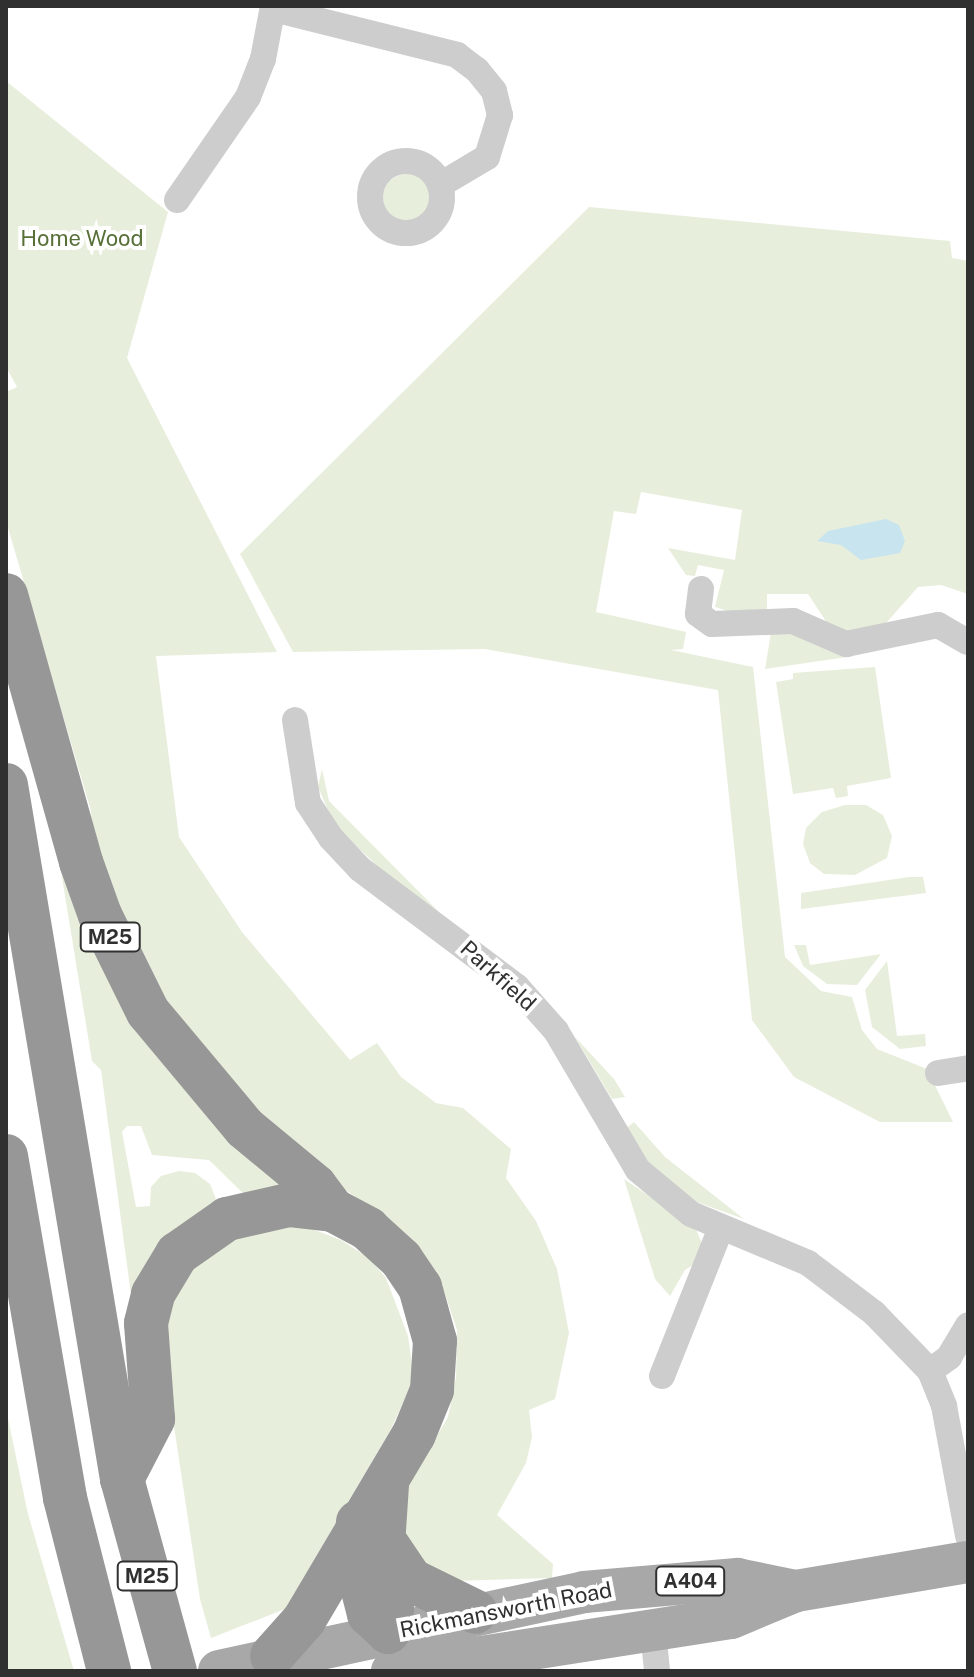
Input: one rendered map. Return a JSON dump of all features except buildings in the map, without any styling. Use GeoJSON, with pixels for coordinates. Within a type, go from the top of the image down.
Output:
{"type":"FeatureCollection","features":[{"type":"Feature","properties":{"kind":"highway","name":"M25"},"geometry":{"type":"LineString","coordinates":[[6,595],[81,862],[123,966],[148,1012],[211,1093],[315,1186],[333,1210]]}},
{"type":"Feature","properties":{"kind":"highway","name":"M25"},"geometry":{"type":"LineString","coordinates":[[6,785],[122,1479],[175,1671]]}},
{"type":"Feature","properties":{"kind":"highway","name":"M25"},"geometry":{"type":"LineString","coordinates":[[6,1156],[65,1498],[109,1671]]}},
{"type":"Feature","properties":{"kind":"highway","name":"M25"},"geometry":{"type":"LineString","coordinates":[[122,1479],[153,1419],[146,1323],[153,1294],[177,1254],[198,1235],[241,1215],[288,1205],[333,1210],[368,1229],[401,1259],[420,1287],[435,1341],[432,1390],[387,1484],[371,1531],[304,1620],[241,1664]]}},
{"type":"Feature","properties":{"kind":"highway"},"geometry":{"type":"LineString","coordinates":[[390,1652],[369,1614],[355,1559],[371,1531],[411,1580],[476,1612]]}},
{"type":"Feature","properties":{"kind":"main road","name":"Rickmansworth Road"},"geometry":{"type":"LineString","coordinates":[[390,1652],[407,1644],[463,1641],[522,1648],[731,1618],[796,1591],[968,1562]]}},
{"type":"Feature","properties":{"kind":"main road","name":"Rickmansworth Road"},"geometry":{"type":"LineString","coordinates":[[241,1664],[390,1652],[476,1612],[584,1592],[737,1579],[796,1591]]}},
{"type":"Feature","properties":{"kind":"main road"},"geometry":{"type":"LineString","coordinates":[[368,1671],[390,1652]]}},
{"type":"Feature","properties":{"kind":"street"},"geometry":{"type":"LineString","coordinates":[[177,200],[248,97],[263,59],[273,7],[457,55],[477,70],[494,91],[500,115],[487,157],[440,185]]}},
{"type":"Feature","properties":{"kind":"street"},"geometry":{"type":"LineString","coordinates":[[701,589],[698,614],[712,624],[793,621],[846,644],[938,625],[968,642]]}},
{"type":"Feature","properties":{"kind":"street","name":"Parkfield"},"geometry":{"type":"LineString","coordinates":[[295,720],[308,803],[331,838],[360,869],[517,987],[556,1031],[638,1170],[672,1202],[721,1228],[808,1263],[874,1313],[930,1371],[944,1406],[968,1536]]}},
{"type":"Feature","properties":{"kind":"street"},"geometry":{"type":"LineString","coordinates":[[938,1073],[968,1068]]}},
{"type":"Feature","properties":{"kind":"street"},"geometry":{"type":"LineString","coordinates":[[662,1376],[721,1228]]}},
{"type":"Feature","properties":{"kind":"street"},"geometry":{"type":"LineString","coordinates":[[930,1371],[949,1357],[968,1325]]}},
{"type":"Feature","properties":{"kind":"street"},"geometry":{"type":"LineString","coordinates":[[657,1671],[653,1630],[667,1602],[699,1580]]}},
{"type":"Feature","properties":{"kind":"street"},"geometry":{"type":"LineString","coordinates":[[584,1592],[632,1603],[653,1630]]}},
{"type":"Feature","properties":{"kind":"green space","name":"Home Wood"},"geometry":{"type":"Polygon","coordinates":[[[6,81],[168,212],[127,358],[277,652],[156,656],[179,837],[242,932],[350,1060],[377,1043],[401,1077],[436,1103],[463,1108],[511,1149],[506,1178],[536,1221],[557,1269],[569,1333],[555,1399],[529,1410],[532,1437],[526,1463],[497,1515],[553,1564],[552,1578],[452,1581],[424,1575],[403,1532],[406,1488],[448,1417],[456,1378],[457,1330],[443,1288],[421,1250],[390,1220],[332,1181],[226,1089],[146,974],[92,833],[91,811],[6,521],[6,392],[17,387],[6,367],[6,81]]]}},
{"type":"Feature","properties":{"kind":"green space"},"geometry":{"type":"Polygon","coordinates":[[[407,174],[425,181],[432,199],[425,217],[407,224],[389,217],[382,199],[389,181],[407,174]]]}},
{"type":"Feature","properties":{"kind":"green space"},"geometry":{"type":"Polygon","coordinates":[[[589,207],[950,241],[952,258],[968,261],[968,594],[941,585],[918,587],[887,622],[854,633],[829,626],[808,594],[767,594],[767,610],[741,615],[715,607],[724,570],[698,565],[695,576],[686,575],[668,548],[735,560],[742,510],[641,492],[636,514],[614,511],[596,612],[686,632],[683,649],[671,650],[753,667],[785,957],[821,991],[852,997],[862,1030],[877,1049],[927,1069],[953,1122],[880,1122],[794,1077],[752,1020],[718,690],[485,649],[293,652],[240,554],[589,207]]]}},
{"type":"Feature","properties":{"kind":"green space"},"geometry":{"type":"Polygon","coordinates":[[[771,633],[795,633],[854,656],[765,669],[771,633]]]}},
{"type":"Feature","properties":{"kind":"green space"},"geometry":{"type":"Polygon","coordinates":[[[875,667],[891,778],[847,786],[848,796],[836,798],[833,788],[793,794],[776,682],[793,679],[793,673],[875,667]]]}},
{"type":"Feature","properties":{"kind":"green space"},"geometry":{"type":"Polygon","coordinates":[[[322,769],[329,801],[438,911],[387,875],[335,826],[318,787],[322,769]]]}},
{"type":"Feature","properties":{"kind":"green space"},"geometry":{"type":"Polygon","coordinates":[[[50,804],[91,920],[299,1196],[251,1201],[209,1160],[152,1155],[141,1126],[127,1126],[122,1132],[136,1207],[150,1206],[151,1187],[161,1176],[179,1171],[195,1173],[210,1184],[216,1199],[214,1210],[133,1310],[101,1070],[92,1061],[50,804]]]}},
{"type":"Feature","properties":{"kind":"green space"},"geometry":{"type":"Polygon","coordinates":[[[845,805],[866,805],[883,815],[892,836],[887,858],[855,875],[824,874],[810,863],[803,844],[806,828],[822,812],[845,805]]]}},
{"type":"Feature","properties":{"kind":"green space"},"geometry":{"type":"Polygon","coordinates":[[[923,877],[926,893],[801,909],[801,893],[923,877]]]}},
{"type":"Feature","properties":{"kind":"green space"},"geometry":{"type":"Polygon","coordinates":[[[794,945],[806,945],[810,965],[881,954],[857,985],[827,984],[803,966],[794,945]]]}},
{"type":"Feature","properties":{"kind":"green space"},"geometry":{"type":"Polygon","coordinates":[[[887,961],[897,1036],[925,1034],[926,1046],[900,1049],[872,1027],[865,990],[887,961]]]}},
{"type":"Feature","properties":{"kind":"green space"},"geometry":{"type":"Polygon","coordinates":[[[575,1037],[614,1079],[625,1097],[612,1099],[575,1037]]]}},
{"type":"Feature","properties":{"kind":"green space"},"geometry":{"type":"Polygon","coordinates":[[[634,1122],[665,1157],[744,1219],[697,1202],[651,1167],[624,1130],[634,1122]]]}},
{"type":"Feature","properties":{"kind":"green space"},"geometry":{"type":"Polygon","coordinates":[[[624,1179],[695,1227],[702,1243],[696,1263],[685,1270],[670,1296],[655,1279],[624,1179]]]}},
{"type":"Feature","properties":{"kind":"green space"},"geometry":{"type":"Polygon","coordinates":[[[304,1226],[341,1240],[369,1258],[386,1278],[408,1336],[414,1378],[391,1429],[285,1609],[211,1638],[200,1599],[163,1353],[174,1286],[228,1239],[266,1227],[304,1226]]]}},
{"type":"Feature","properties":{"kind":"green space"},"geometry":{"type":"Polygon","coordinates":[[[6,1409],[28,1514],[74,1671],[7,1671],[6,1409]]]}},
{"type":"Feature","properties":{"kind":"water"},"geometry":{"type":"Polygon","coordinates":[[[886,519],[899,525],[905,541],[900,553],[861,560],[841,545],[817,541],[828,531],[886,519]]]}}]}
